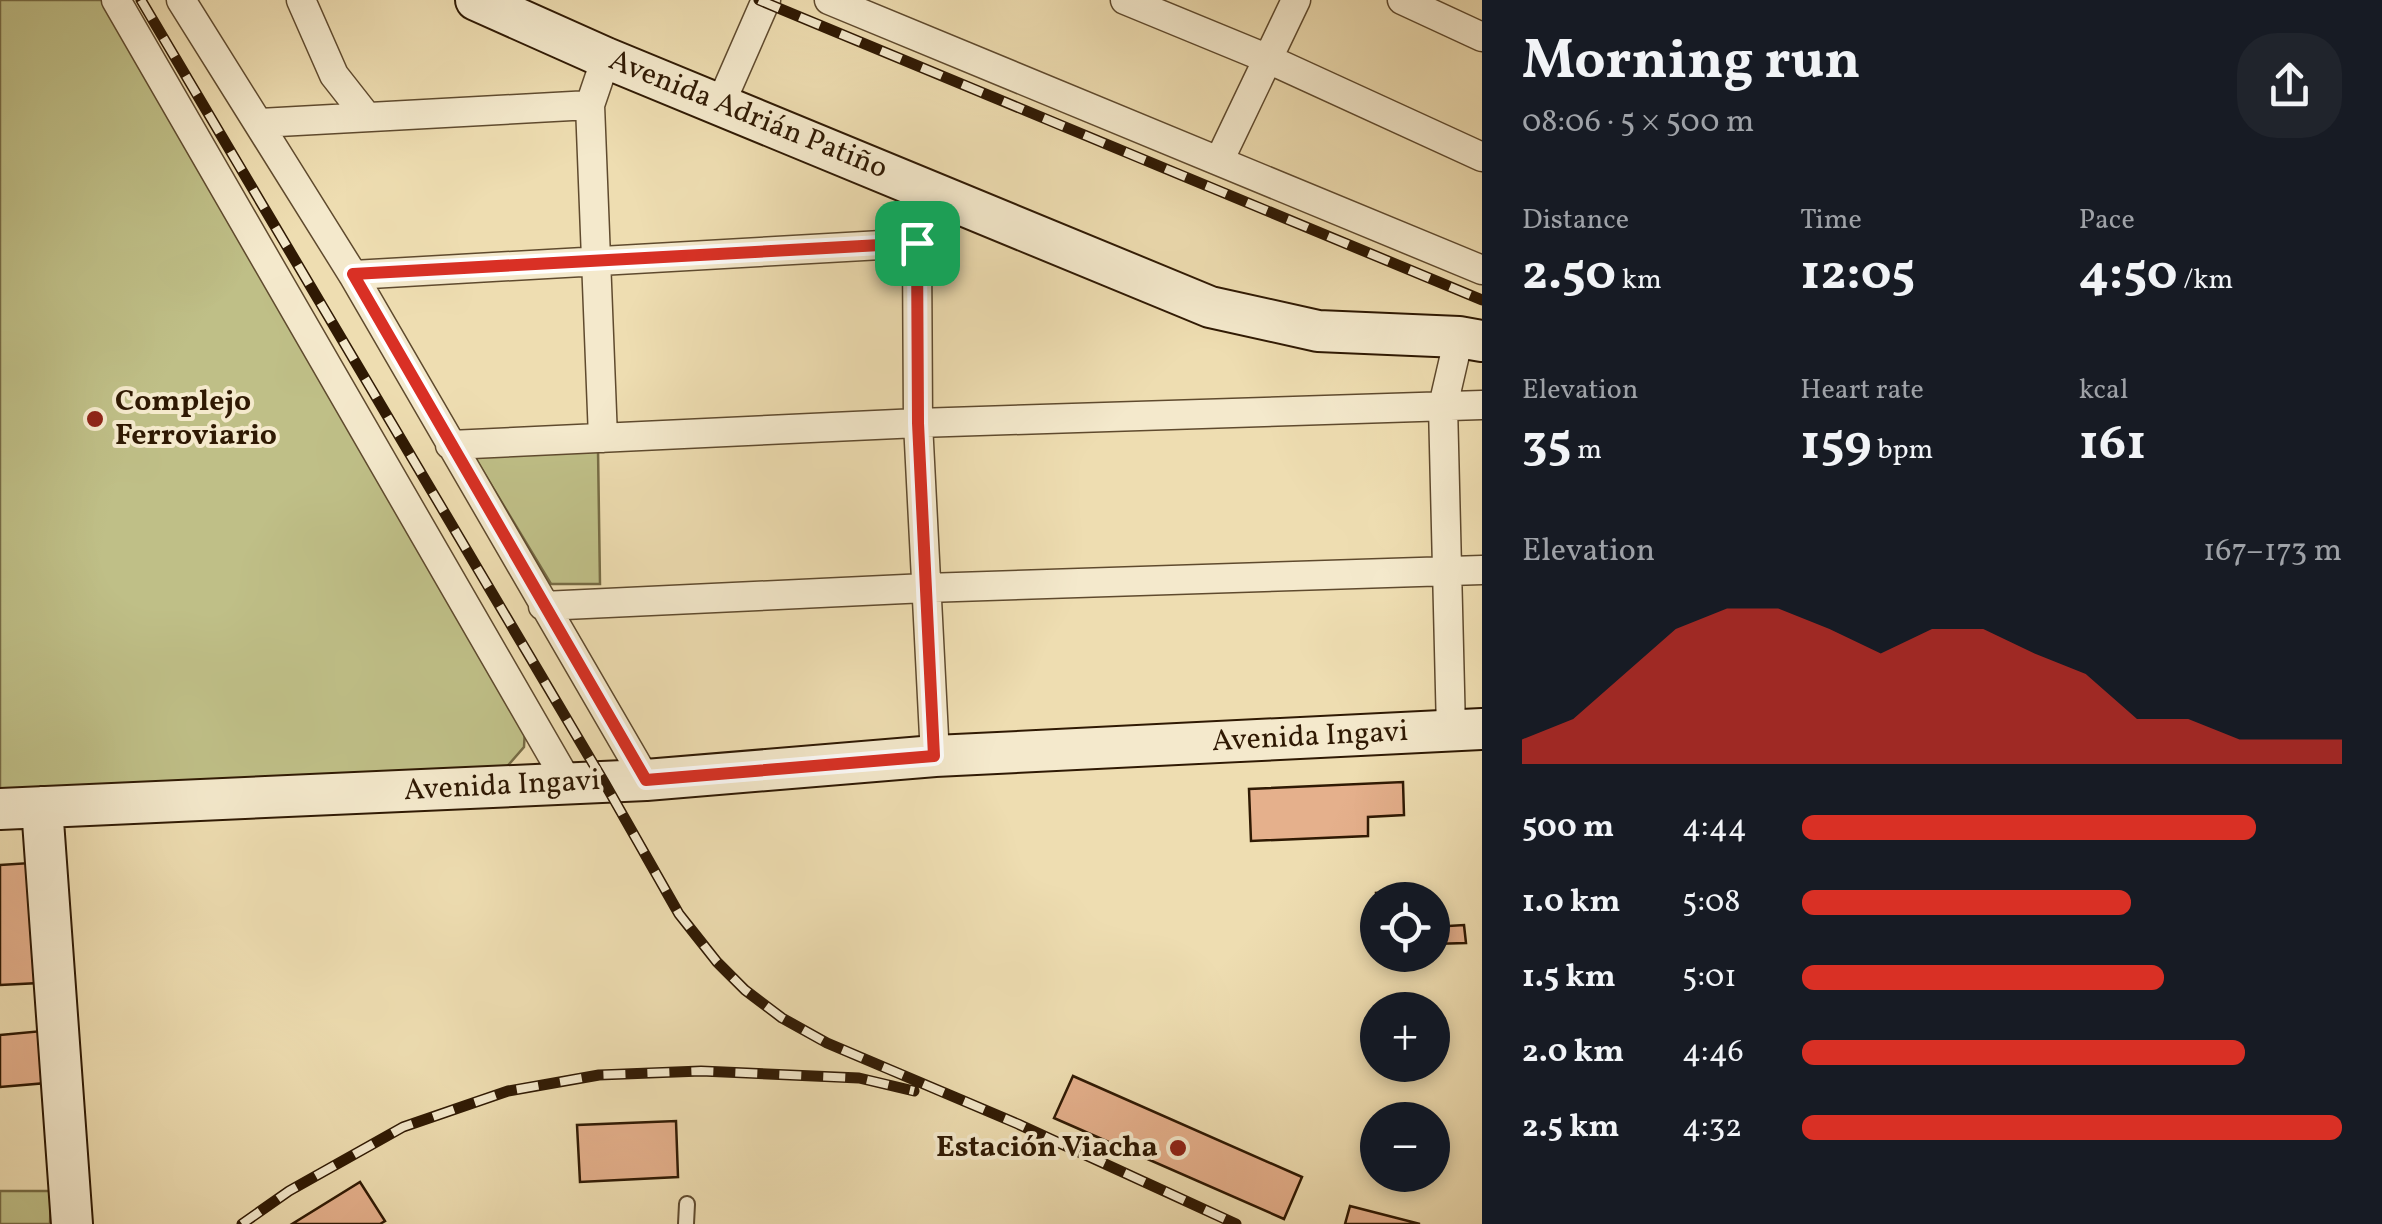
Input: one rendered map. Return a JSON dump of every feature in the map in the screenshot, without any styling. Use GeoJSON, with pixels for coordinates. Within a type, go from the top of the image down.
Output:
{"type":"FeatureCollection","features":[{"type":"Feature","properties":{"kind":"street"},"geometry":{"type":"LineString","coordinates":[[116,0],[568,783]]}},
{"type":"Feature","properties":{"kind":"street"},"geometry":{"type":"LineString","coordinates":[[181,0],[353,274],[646,780]]}},
{"type":"Feature","properties":{"kind":"street"},"geometry":{"type":"LineString","coordinates":[[301,0],[334,75],[367,117]]}},
{"type":"Feature","properties":{"kind":"street","name":"Avenida Adrián Patiño"},"geometry":{"type":"LineString","coordinates":[[476,0],[606,58],[1210,307],[1318,330],[1470,338]]}},
{"type":"Feature","properties":{"kind":"street"},"geometry":{"type":"LineString","coordinates":[[720,105],[766,0]]}},
{"type":"Feature","properties":{"kind":"street"},"geometry":{"type":"LineString","coordinates":[[830,0],[1482,270]]}},
{"type":"Feature","properties":{"kind":"street"},"geometry":{"type":"LineString","coordinates":[[1124,0],[1266,58],[1482,157]]}},
{"type":"Feature","properties":{"kind":"street"},"geometry":{"type":"LineString","coordinates":[[1219,161],[1296,0]]}},
{"type":"Feature","properties":{"kind":"street"},"geometry":{"type":"LineString","coordinates":[[1402,0],[1482,38]]}},
{"type":"Feature","properties":{"kind":"street"},"geometry":{"type":"LineString","coordinates":[[603,438],[590,105],[606,58]]}},
{"type":"Feature","properties":{"kind":"street"},"geometry":{"type":"LineString","coordinates":[[260,122],[590,105]]}},
{"type":"Feature","properties":{"kind":"street"},"geometry":{"type":"LineString","coordinates":[[924,187],[917,243],[918,423],[934,756]]}},
{"type":"Feature","properties":{"kind":"street"},"geometry":{"type":"LineString","coordinates":[[353,274],[917,243]]}},
{"type":"Feature","properties":{"kind":"street"},"geometry":{"type":"LineString","coordinates":[[1466,730],[1447,571],[1442,406],[1470,338]]}},
{"type":"Feature","properties":{"kind":"street"},"geometry":{"type":"LineString","coordinates":[[450,445],[918,423],[1482,405]]}},
{"type":"Feature","properties":{"kind":"street"},"geometry":{"type":"LineString","coordinates":[[543,606],[926,588],[1482,570]]}},
{"type":"Feature","properties":{"kind":"street","name":"Avenida Ingavi"},"geometry":{"type":"LineString","coordinates":[[0,809],[646,780],[934,756],[1466,730]]}},
{"type":"Feature","properties":{"kind":"street"},"geometry":{"type":"LineString","coordinates":[[42,807],[72,1224]]}},
{"type":"Feature","properties":{"kind":"lane"},"geometry":{"type":"LineString","coordinates":[[686,1224],[687,1204]]}},
{"type":"Feature","properties":{"kind":"green space"},"geometry":{"type":"Polygon","coordinates":[[[0,0],[104,0],[526,710],[524,747],[504,770],[0,793],[0,0]]]}},
{"type":"Feature","properties":{"kind":"green space"},"geometry":{"type":"Polygon","coordinates":[[[598,449],[600,584],[551,584],[475,458],[491,451],[598,449]]]}},
{"type":"Feature","properties":{"kind":"green space"},"geometry":{"type":"Polygon","coordinates":[[[0,1191],[51,1191],[50,1224],[0,1224],[0,1191]]]}},
{"type":"Feature","properties":{"kind":"building"},"geometry":{"type":"Polygon","coordinates":[[[1403,782],[1404,815],[1368,817],[1368,836],[1251,841],[1249,789],[1403,782]]]}},
{"type":"Feature","properties":{"kind":"building"},"geometry":{"type":"Polygon","coordinates":[[[30,863],[39,983],[0,985],[0,865],[30,863]]]}},
{"type":"Feature","properties":{"kind":"building"},"geometry":{"type":"Polygon","coordinates":[[[1464,925],[1466,943],[1450,943],[1450,926],[1464,925]]]}},
{"type":"Feature","properties":{"kind":"building"},"geometry":{"type":"Polygon","coordinates":[[[42,1031],[46,1083],[0,1087],[0,1035],[42,1031]]]}},
{"type":"Feature","properties":{"kind":"building","name":"Estación Viacha"},"geometry":{"type":"Polygon","coordinates":[[[1073,1076],[1302,1177],[1284,1219],[1054,1118],[1073,1076]]]}},
{"type":"Feature","properties":{"kind":"building"},"geometry":{"type":"Polygon","coordinates":[[[676,1121],[678,1177],[580,1182],[577,1125],[676,1121]]]}},
{"type":"Feature","properties":{"kind":"building"},"geometry":{"type":"Polygon","coordinates":[[[360,1182],[385,1221],[292,1224],[360,1182]]]}},
{"type":"Feature","properties":{"kind":"building"},"geometry":{"type":"Polygon","coordinates":[[[1350,1206],[1420,1224],[1345,1224],[1350,1206]]]}},
{"type":"Feature","properties":{"kind":"railway"},"geometry":{"type":"LineString","coordinates":[[141,0],[679,914],[717,962],[782,1018],[827,1043],[1018,1124],[1236,1224]]}},
{"type":"Feature","properties":{"kind":"railway"},"geometry":{"type":"LineString","coordinates":[[759,0],[1482,300]]}},
{"type":"Feature","properties":{"kind":"railway"},"geometry":{"type":"LineString","coordinates":[[242,1224],[289,1191],[403,1127],[508,1091],[599,1075],[701,1071],[859,1078],[914,1091]]}},
{"type":"Feature","properties":{"kind":"place","name":"Complejo Ferroviario"},"geometry":{"type":"Point","coordinates":[95,419]}},
{"type":"Feature","properties":{"kind":"place","name":"Estación Viacha"},"geometry":{"type":"Point","coordinates":[1178,1148]}},
{"type":"Feature","properties":{"kind":"route"},"geometry":{"type":"LineString","coordinates":[[917,243],[918,423],[934,756],[646,780],[353,274],[917,243]]}}]}
